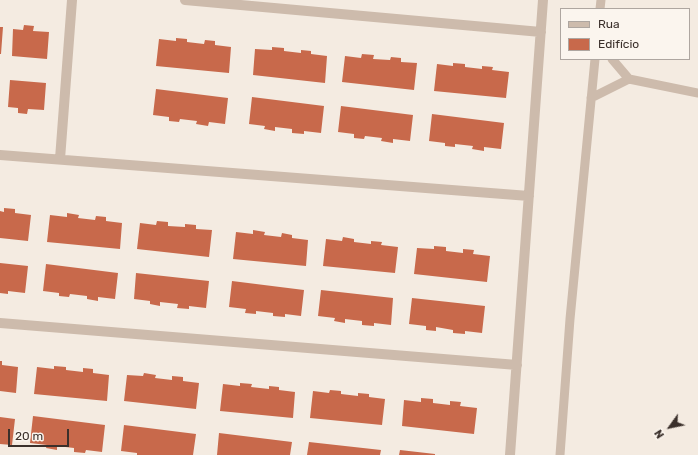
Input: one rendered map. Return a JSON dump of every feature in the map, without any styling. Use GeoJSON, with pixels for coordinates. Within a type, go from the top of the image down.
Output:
{"type":"FeatureCollection","features":[{"type":"Feature","properties":{"kind":"street"},"geometry":{"type":"LineString","coordinates":[[60,159],[72,0]]}},
{"type":"Feature","properties":{"kind":"street"},"geometry":{"type":"LineString","coordinates":[[185,0],[541,32]]}},
{"type":"Feature","properties":{"kind":"street"},"geometry":{"type":"LineString","coordinates":[[510,455],[544,0]]}},
{"type":"Feature","properties":{"kind":"street"},"geometry":{"type":"LineString","coordinates":[[0,155],[529,196]]}},
{"type":"Feature","properties":{"kind":"street"},"geometry":{"type":"LineString","coordinates":[[0,323],[517,365]]}},
{"type":"Feature","properties":{"kind":"lane"},"geometry":{"type":"LineString","coordinates":[[560,455],[570,319],[590,98],[595,60]]}},
{"type":"Feature","properties":{"kind":"lane"},"geometry":{"type":"LineString","coordinates":[[613,60],[629,79]]}},
{"type":"Feature","properties":{"kind":"lane"},"geometry":{"type":"LineString","coordinates":[[590,98],[629,79],[698,93]]}},
{"type":"Feature","properties":{"kind":"building"},"geometry":{"type":"Polygon","coordinates":[[[24,25],[34,26],[33,31],[49,32],[47,59],[12,56],[13,29],[23,30],[24,25]]]}},
{"type":"Feature","properties":{"kind":"building"},"geometry":{"type":"Polygon","coordinates":[[[0,27],[3,27],[1,54],[0,54],[0,27]]]}},
{"type":"Feature","properties":{"kind":"building"},"geometry":{"type":"Polygon","coordinates":[[[176,38],[187,39],[187,42],[204,44],[205,40],[215,41],[215,45],[231,47],[229,73],[156,66],[159,39],[176,41],[176,38]]]}},
{"type":"Feature","properties":{"kind":"building"},"geometry":{"type":"Polygon","coordinates":[[[272,47],[284,48],[284,51],[301,53],[301,50],[311,51],[311,54],[327,56],[325,83],[253,75],[255,49],[272,50],[272,47]]]}},
{"type":"Feature","properties":{"kind":"building"},"geometry":{"type":"Polygon","coordinates":[[[362,54],[374,55],[373,59],[390,60],[391,57],[401,58],[401,62],[417,63],[414,90],[342,82],[345,56],[361,58],[362,54]]]}},
{"type":"Feature","properties":{"kind":"building"},"geometry":{"type":"Polygon","coordinates":[[[453,63],[465,64],[465,67],[482,69],[482,66],[493,67],[492,70],[509,72],[506,98],[434,91],[437,64],[453,66],[453,63]]]}},
{"type":"Feature","properties":{"kind":"building"},"geometry":{"type":"Polygon","coordinates":[[[10,80],[46,83],[44,110],[28,109],[27,114],[18,113],[18,108],[8,107],[10,80]]]}},
{"type":"Feature","properties":{"kind":"building"},"geometry":{"type":"Polygon","coordinates":[[[156,89],[228,98],[225,124],[209,122],[208,126],[196,124],[197,121],[180,119],[179,122],[169,121],[169,117],[153,115],[156,89]]]}},
{"type":"Feature","properties":{"kind":"building"},"geometry":{"type":"Polygon","coordinates":[[[252,97],[324,106],[321,133],[304,131],[304,134],[292,133],[292,129],[275,127],[275,131],[264,129],[265,126],[249,124],[252,97]]]}},
{"type":"Feature","properties":{"kind":"building"},"geometry":{"type":"Polygon","coordinates":[[[341,106],[413,115],[410,141],[393,139],[393,143],[381,141],[382,138],[365,136],[364,139],[354,138],[354,134],[338,132],[341,106]]]}},
{"type":"Feature","properties":{"kind":"building"},"geometry":{"type":"Polygon","coordinates":[[[432,114],[504,123],[501,149],[484,147],[484,151],[472,149],[473,146],[455,144],[455,147],[445,146],[445,143],[429,141],[432,114]]]}},
{"type":"Feature","properties":{"kind":"building"},"geometry":{"type":"Polygon","coordinates":[[[4,208],[15,209],[15,213],[31,215],[28,241],[0,238],[0,211],[4,212],[4,208]]]}},
{"type":"Feature","properties":{"kind":"building"},"geometry":{"type":"Polygon","coordinates":[[[67,213],[79,215],[78,218],[95,220],[96,216],[106,217],[106,221],[122,223],[120,249],[47,242],[50,215],[67,217],[67,213]]]}},
{"type":"Feature","properties":{"kind":"building"},"geometry":{"type":"Polygon","coordinates":[[[157,221],[168,222],[168,226],[185,227],[185,224],[196,225],[196,229],[212,230],[209,257],[137,249],[140,223],[156,225],[157,221]]]}},
{"type":"Feature","properties":{"kind":"building"},"geometry":{"type":"Polygon","coordinates":[[[253,230],[265,232],[264,235],[281,237],[282,233],[292,235],[292,238],[308,240],[306,266],[233,259],[236,232],[253,234],[253,230]]]}},
{"type":"Feature","properties":{"kind":"building"},"geometry":{"type":"Polygon","coordinates":[[[343,237],[354,239],[354,242],[371,244],[371,241],[382,242],[381,245],[398,247],[395,273],[323,266],[326,239],[342,241],[343,237]]]}},
{"type":"Feature","properties":{"kind":"building"},"geometry":{"type":"Polygon","coordinates":[[[434,246],[446,247],[446,251],[463,253],[463,249],[474,250],[473,254],[490,256],[487,282],[414,274],[417,248],[434,249],[434,246]]]}},
{"type":"Feature","properties":{"kind":"building"},"geometry":{"type":"Polygon","coordinates":[[[0,263],[28,266],[25,293],[8,291],[8,294],[0,293],[0,263]]]}},
{"type":"Feature","properties":{"kind":"building"},"geometry":{"type":"Polygon","coordinates":[[[46,264],[118,273],[115,299],[98,297],[98,301],[87,299],[87,296],[70,294],[69,297],[59,296],[59,293],[43,291],[46,264]]]}},
{"type":"Feature","properties":{"kind":"building"},"geometry":{"type":"Polygon","coordinates":[[[136,273],[209,281],[206,308],[189,306],[189,309],[177,308],[178,304],[160,302],[160,306],[150,304],[150,301],[134,299],[136,273]]]}},
{"type":"Feature","properties":{"kind":"building"},"geometry":{"type":"Polygon","coordinates":[[[232,281],[304,290],[301,316],[285,314],[285,317],[273,316],[273,313],[256,311],[256,314],[245,313],[246,309],[229,307],[232,281]]]}},
{"type":"Feature","properties":{"kind":"building"},"geometry":{"type":"Polygon","coordinates":[[[321,290],[393,298],[391,325],[374,323],[374,326],[362,325],[362,321],[345,319],[345,323],[334,321],[335,318],[318,316],[321,290]]]}},
{"type":"Feature","properties":{"kind":"building"},"geometry":{"type":"Polygon","coordinates":[[[412,298],[485,306],[482,333],[465,331],[465,334],[453,333],[453,330],[436,327],[436,331],[426,330],[426,326],[409,324],[412,298]]]}},
{"type":"Feature","properties":{"kind":"building"},"geometry":{"type":"Polygon","coordinates":[[[0,361],[2,361],[2,365],[18,367],[16,393],[0,391],[0,361]]]}},
{"type":"Feature","properties":{"kind":"building"},"geometry":{"type":"Polygon","coordinates":[[[54,366],[66,367],[66,370],[83,372],[83,368],[93,369],[93,373],[109,375],[107,401],[34,394],[37,367],[54,369],[54,366]]]}},
{"type":"Feature","properties":{"kind":"building"},"geometry":{"type":"Polygon","coordinates":[[[144,373],[156,375],[155,378],[172,380],[172,376],[183,377],[183,381],[199,383],[196,409],[124,401],[127,375],[143,376],[144,373]]]}},
{"type":"Feature","properties":{"kind":"building"},"geometry":{"type":"Polygon","coordinates":[[[240,383],[252,384],[251,387],[269,389],[269,386],[279,387],[279,390],[295,392],[293,418],[220,411],[223,384],[240,386],[240,383]]]}},
{"type":"Feature","properties":{"kind":"building"},"geometry":{"type":"Polygon","coordinates":[[[330,390],[341,391],[341,394],[358,396],[358,393],[369,394],[369,397],[385,399],[382,425],[310,418],[313,391],[329,393],[330,390]]]}},
{"type":"Feature","properties":{"kind":"building"},"geometry":{"type":"Polygon","coordinates":[[[421,398],[433,399],[433,403],[450,405],[450,401],[461,402],[460,406],[477,408],[474,434],[402,426],[404,400],[421,402],[421,398]]]}},
{"type":"Feature","properties":{"kind":"building"},"geometry":{"type":"Polygon","coordinates":[[[33,416],[105,425],[102,452],[86,450],[85,453],[74,452],[74,448],[57,446],[57,450],[46,448],[47,445],[30,443],[33,416]]]}},
{"type":"Feature","properties":{"kind":"building"},"geometry":{"type":"Polygon","coordinates":[[[0,417],[15,419],[12,445],[0,444],[0,417]]]}},
{"type":"Feature","properties":{"kind":"building"},"geometry":{"type":"Polygon","coordinates":[[[124,425],[196,434],[193,455],[137,455],[137,453],[121,451],[124,425]]]}},
{"type":"Feature","properties":{"kind":"building"},"geometry":{"type":"Polygon","coordinates":[[[219,433],[292,442],[290,455],[217,455],[219,433]]]}},
{"type":"Feature","properties":{"kind":"building"},"geometry":{"type":"Polygon","coordinates":[[[309,442],[381,450],[380,455],[307,455],[309,442]]]}},
{"type":"Feature","properties":{"kind":"building"},"geometry":{"type":"Polygon","coordinates":[[[400,450],[435,454],[435,455],[399,455],[400,450]]]}}]}
